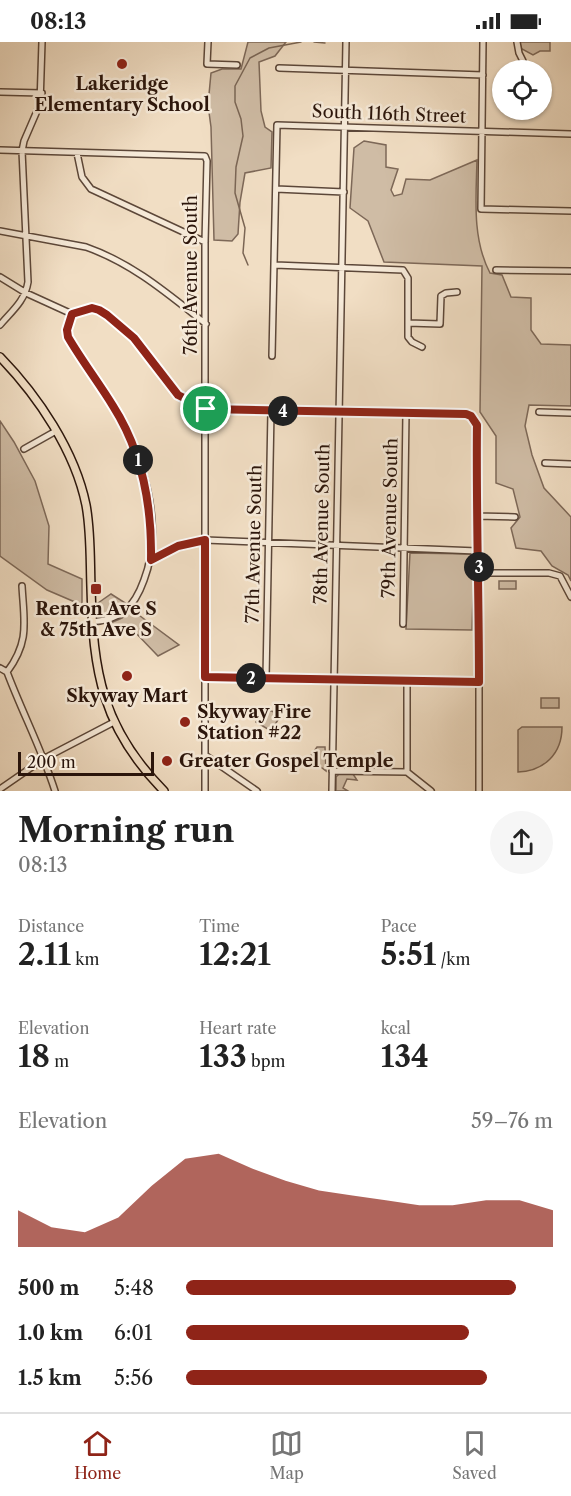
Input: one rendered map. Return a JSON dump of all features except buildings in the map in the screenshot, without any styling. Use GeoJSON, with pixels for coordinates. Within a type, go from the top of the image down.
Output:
{"type":"FeatureCollection","features":[{"type":"Feature","properties":{"kind":"main road"},"geometry":{"type":"LineString","coordinates":[[0,357],[18,376],[56,431],[75,469],[86,505],[94,651],[101,688],[114,722],[139,763],[164,791]]}},
{"type":"Feature","properties":{"kind":"street"},"geometry":{"type":"LineString","coordinates":[[0,325],[20,303],[26,293],[28,282],[22,151],[29,128],[39,111],[42,93],[42,42]]}},
{"type":"Feature","properties":{"kind":"street"},"geometry":{"type":"LineString","coordinates":[[208,42],[207,64],[237,65]]}},
{"type":"Feature","properties":{"kind":"street","name":"78th Avenue South"},"geometry":{"type":"LineString","coordinates":[[332,791],[346,42]]}},
{"type":"Feature","properties":{"kind":"street"},"geometry":{"type":"LineString","coordinates":[[483,42],[481,209],[571,211]]}},
{"type":"Feature","properties":{"kind":"street"},"geometry":{"type":"LineString","coordinates":[[517,42],[523,60]]}},
{"type":"Feature","properties":{"kind":"street"},"geometry":{"type":"LineString","coordinates":[[279,68],[483,75]]}},
{"type":"Feature","properties":{"kind":"street"},"geometry":{"type":"LineString","coordinates":[[0,92],[42,93]]}},
{"type":"Feature","properties":{"kind":"street","name":"South 116th Street"},"geometry":{"type":"LineString","coordinates":[[276,189],[277,126],[571,134]]}},
{"type":"Feature","properties":{"kind":"street"},"geometry":{"type":"LineString","coordinates":[[0,150],[77,153],[82,177],[91,189],[205,242]]}},
{"type":"Feature","properties":{"kind":"street","name":"76th Avenue South"},"geometry":{"type":"LineString","coordinates":[[77,153],[205,156],[207,172],[205,242],[206,791]]}},
{"type":"Feature","properties":{"kind":"street"},"geometry":{"type":"LineString","coordinates":[[272,356],[276,189],[344,192]]}},
{"type":"Feature","properties":{"kind":"street"},"geometry":{"type":"LineString","coordinates":[[0,231],[86,246],[114,258],[160,288],[206,324]]}},
{"type":"Feature","properties":{"kind":"street"},"geometry":{"type":"LineString","coordinates":[[275,265],[400,269],[406,272],[409,339],[422,347]]}},
{"type":"Feature","properties":{"kind":"street"},"geometry":{"type":"LineString","coordinates":[[496,270],[571,272]]}},
{"type":"Feature","properties":{"kind":"street"},"geometry":{"type":"LineString","coordinates":[[0,278],[72,314],[92,308],[107,315],[143,347],[178,395],[206,409],[466,414],[475,419],[477,425],[476,516],[479,573],[479,791]]}},
{"type":"Feature","properties":{"kind":"street"},"geometry":{"type":"LineString","coordinates":[[408,322],[440,324],[441,296],[457,292]]}},
{"type":"Feature","properties":{"kind":"street"},"geometry":{"type":"LineString","coordinates":[[72,314],[67,330],[68,337],[115,408],[133,446],[144,479],[151,519],[151,560],[141,589],[130,606],[114,619],[92,622]]}},
{"type":"Feature","properties":{"kind":"street","name":"77th Avenue South"},"geometry":{"type":"LineString","coordinates":[[266,678],[271,411]]}},
{"type":"Feature","properties":{"kind":"street"},"geometry":{"type":"LineString","coordinates":[[539,412],[571,413]]}},
{"type":"Feature","properties":{"kind":"street","name":"79th Avenue South"},"geometry":{"type":"LineString","coordinates":[[403,624],[406,413]]}},
{"type":"Feature","properties":{"kind":"street"},"geometry":{"type":"LineString","coordinates":[[24,449],[56,431]]}},
{"type":"Feature","properties":{"kind":"street"},"geometry":{"type":"LineString","coordinates":[[545,463],[571,464]]}},
{"type":"Feature","properties":{"kind":"street"},"geometry":{"type":"LineString","coordinates":[[476,516],[515,517]]}},
{"type":"Feature","properties":{"kind":"street"},"geometry":{"type":"LineString","coordinates":[[151,560],[178,546],[205,540],[477,551]]}},
{"type":"Feature","properties":{"kind":"street"},"geometry":{"type":"LineString","coordinates":[[479,573],[549,573],[560,576],[571,597]]}},
{"type":"Feature","properties":{"kind":"street"},"geometry":{"type":"LineString","coordinates":[[7,672],[17,658],[23,640],[22,586]]}},
{"type":"Feature","properties":{"kind":"street"},"geometry":{"type":"LineString","coordinates":[[0,669],[7,672],[23,713],[45,758],[55,791]]}},
{"type":"Feature","properties":{"kind":"street"},"geometry":{"type":"LineString","coordinates":[[205,677],[479,682]]}},
{"type":"Feature","properties":{"kind":"street"},"geometry":{"type":"LineString","coordinates":[[407,681],[407,772]]}},
{"type":"Feature","properties":{"kind":"street"},"geometry":{"type":"LineString","coordinates":[[0,789],[45,758],[114,722]]}},
{"type":"Feature","properties":{"kind":"street"},"geometry":{"type":"LineString","coordinates":[[205,755],[257,791]]}},
{"type":"Feature","properties":{"kind":"street"},"geometry":{"type":"LineString","coordinates":[[332,771],[407,772],[431,791]]}},
{"type":"Feature","properties":{"kind":"shaded area"},"geometry":{"type":"Polygon","coordinates":[[[248,42],[286,42],[275,56],[259,62],[261,111],[265,127],[272,132],[271,168],[245,173],[238,234],[232,241],[214,240],[211,127],[208,105],[211,73],[222,69],[241,69],[248,42]]]}},
{"type":"Feature","properties":{"kind":"shaded area"},"geometry":{"type":"Polygon","coordinates":[[[519,42],[550,42],[550,51],[540,51],[533,55],[522,49],[519,42]]]}},
{"type":"Feature","properties":{"kind":"shaded area"},"geometry":{"type":"Polygon","coordinates":[[[364,141],[386,145],[386,167],[398,169],[391,190],[394,196],[402,194],[406,179],[430,180],[477,160],[476,218],[480,246],[490,273],[502,275],[511,297],[531,298],[531,330],[541,344],[571,345],[571,406],[529,405],[525,426],[532,455],[544,488],[571,517],[571,581],[568,575],[552,566],[541,551],[516,548],[511,528],[520,517],[513,489],[496,483],[496,436],[480,412],[482,266],[384,262],[368,221],[350,208],[354,148],[364,141]]]}},
{"type":"Feature","properties":{"kind":"shaded area"},"geometry":{"type":"Polygon","coordinates":[[[0,421],[35,481],[49,526],[48,564],[82,579],[82,605],[47,590],[0,556],[0,421]]]}},
{"type":"Feature","properties":{"kind":"shaded area"},"geometry":{"type":"Polygon","coordinates":[[[410,553],[472,554],[474,563],[472,630],[406,629],[410,553]]]}},
{"type":"Feature","properties":{"kind":"shaded area"},"geometry":{"type":"Polygon","coordinates":[[[499,581],[516,581],[516,589],[499,589],[499,581]]]}},
{"type":"Feature","properties":{"kind":"shaded area"},"geometry":{"type":"Polygon","coordinates":[[[111,594],[127,604],[115,614],[104,618],[99,614],[98,603],[111,594]]]}},
{"type":"Feature","properties":{"kind":"shaded area"},"geometry":{"type":"Polygon","coordinates":[[[132,610],[179,645],[158,656],[134,631],[128,632],[108,624],[122,618],[132,610]]]}},
{"type":"Feature","properties":{"kind":"shaded area"},"geometry":{"type":"Polygon","coordinates":[[[541,698],[559,698],[559,708],[541,708],[541,698]]]}},
{"type":"Feature","properties":{"kind":"shaded area"},"geometry":{"type":"Polygon","coordinates":[[[262,707],[281,715],[271,731],[256,722],[262,707]]]}},
{"type":"Feature","properties":{"kind":"shaded area"},"geometry":{"type":"Polygon","coordinates":[[[522,727],[562,727],[559,745],[550,759],[536,768],[518,772],[518,730],[522,727]]]}},
{"type":"Feature","properties":{"kind":"shaded area"},"geometry":{"type":"Polygon","coordinates":[[[317,747],[325,747],[326,771],[309,758],[317,747]]]}},
{"type":"Feature","properties":{"kind":"shaded area"},"geometry":{"type":"Polygon","coordinates":[[[339,774],[353,774],[357,780],[347,779],[343,788],[348,791],[336,791],[336,777],[339,774]]]}},
{"type":"Feature","properties":{"kind":"waterway"},"geometry":{"type":"LineString","coordinates":[[248,265],[243,253],[245,228],[235,193],[236,167],[243,136],[241,119],[235,102],[235,86],[250,58],[269,48],[301,42]]}},
{"type":"Feature","properties":{"kind":"waterway"},"geometry":{"type":"LineString","coordinates":[[314,42],[325,43]]}},
{"type":"Feature","properties":{"kind":"place","name":"Lakeridge Elementary School"},"geometry":{"type":"Point","coordinates":[122,64]}},
{"type":"Feature","properties":{"kind":"place","name":"Renton Ave S & 75th Ave S"},"geometry":{"type":"Point","coordinates":[96,589]}},
{"type":"Feature","properties":{"kind":"place","name":"Skyway Mart"},"geometry":{"type":"Point","coordinates":[127,676]}},
{"type":"Feature","properties":{"kind":"place","name":"Skyway Fire Station #22"},"geometry":{"type":"Point","coordinates":[185,722]}},
{"type":"Feature","properties":{"kind":"place","name":"Greater Gospel Temple"},"geometry":{"type":"Point","coordinates":[167,761]}},
{"type":"Feature","properties":{"kind":"route"},"geometry":{"type":"LineString","coordinates":[[92,308],[107,315],[143,347],[178,395],[206,409],[466,414],[475,419],[477,425],[479,682],[205,677],[205,540],[178,546],[151,560],[151,519],[144,479],[133,446],[115,408],[68,337],[67,330],[72,314],[92,308]]}}]}
